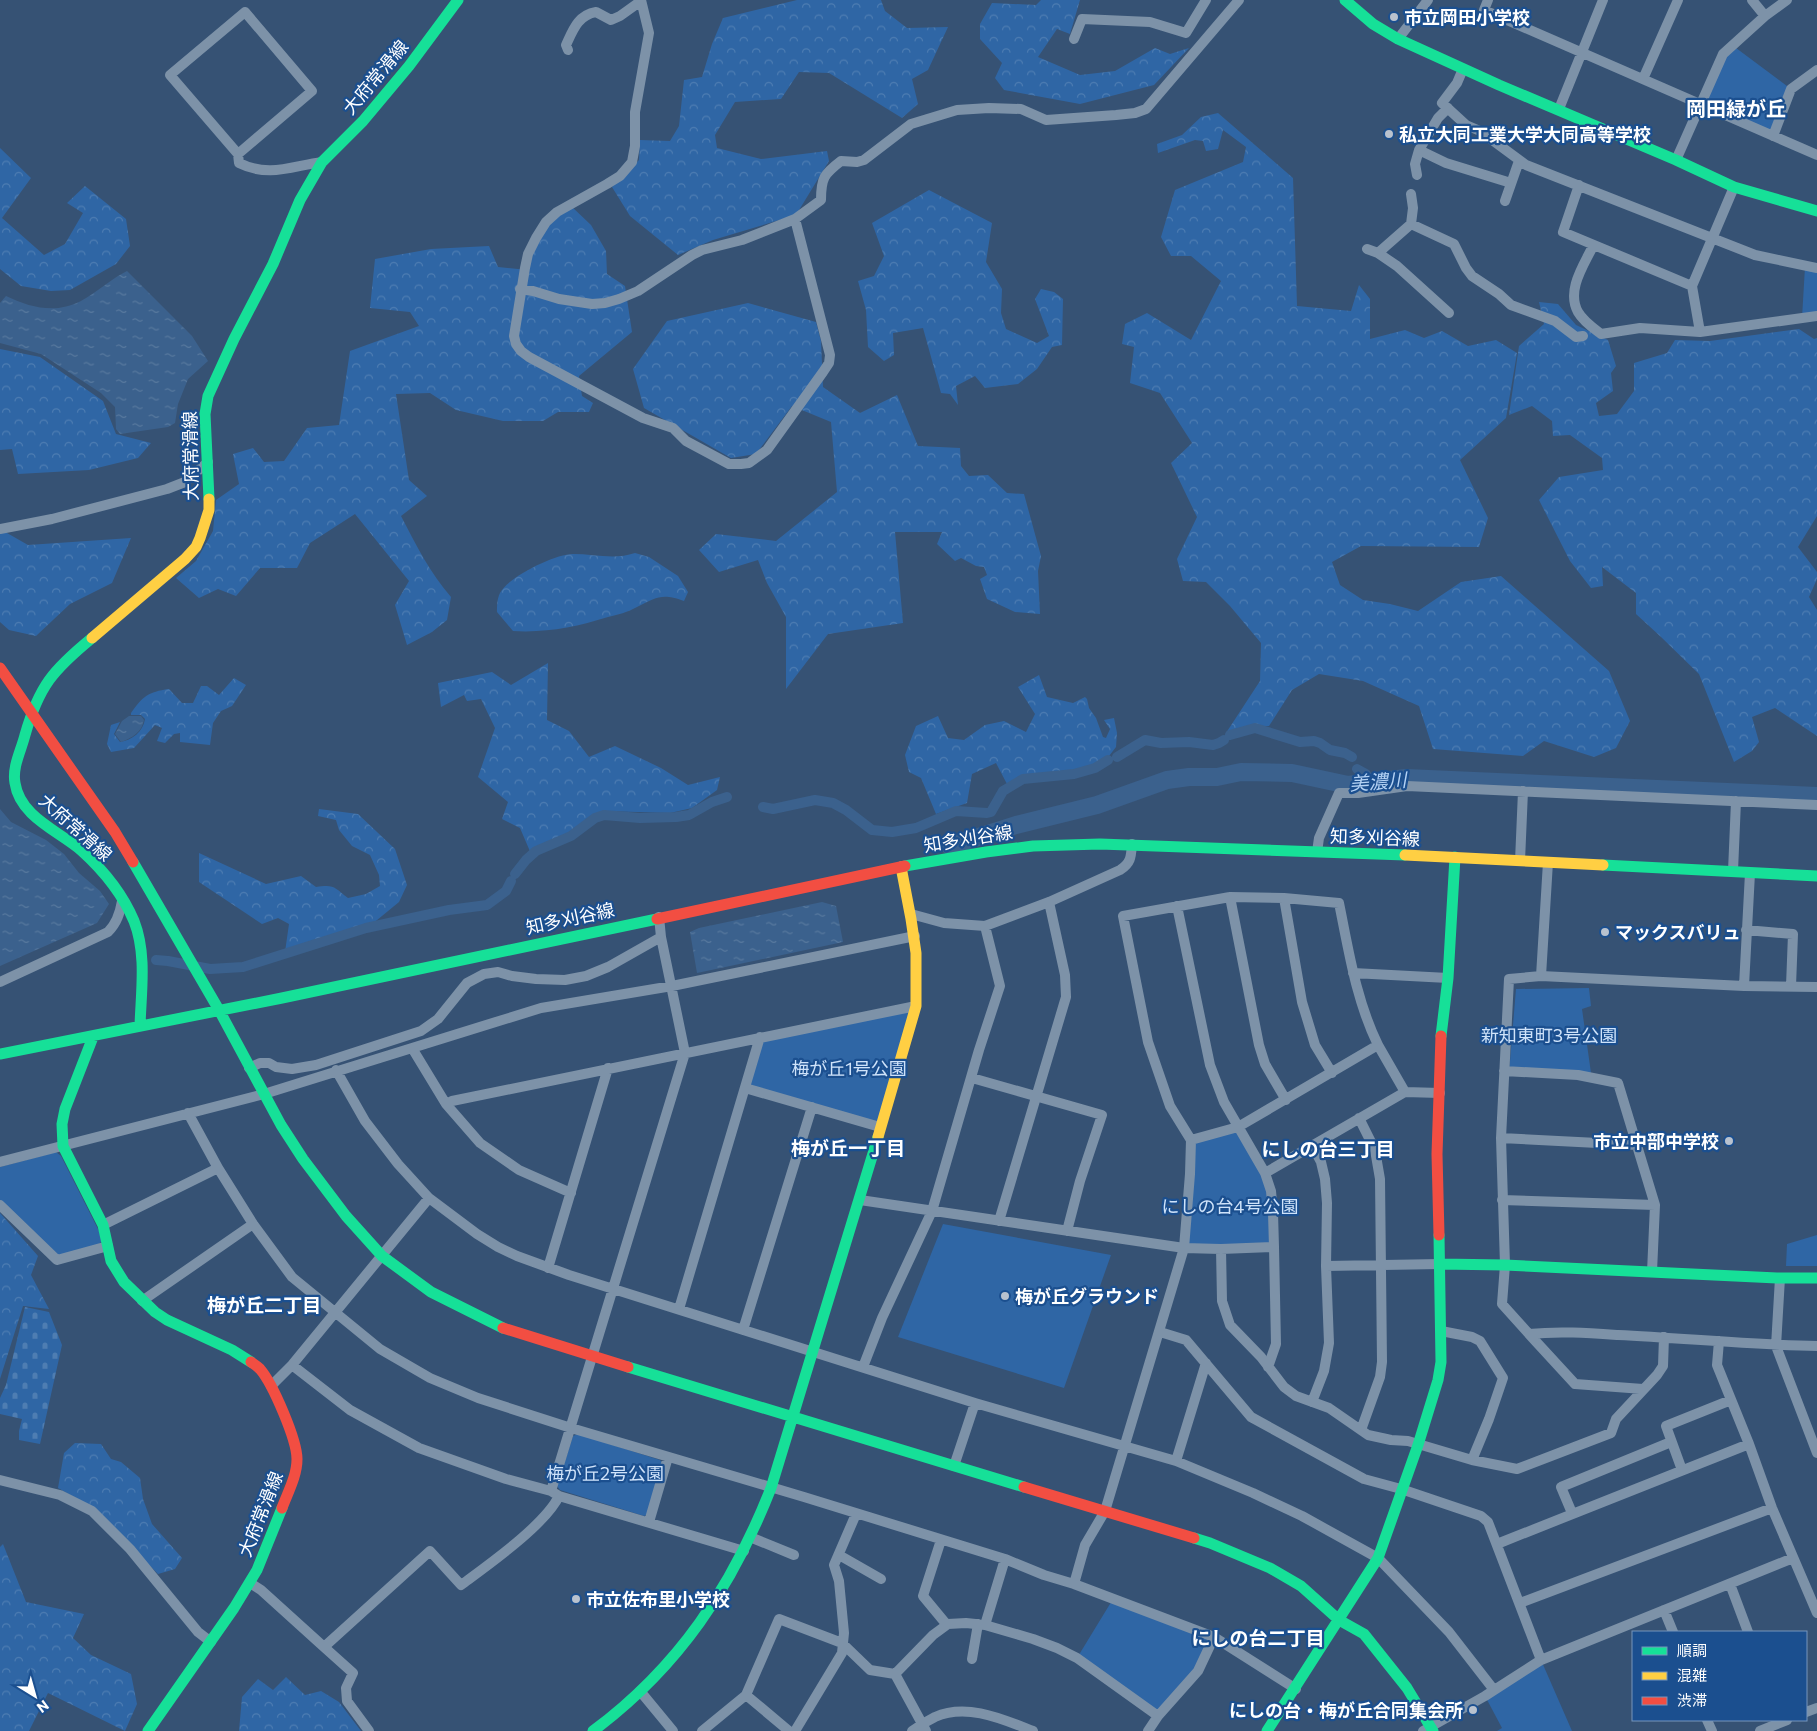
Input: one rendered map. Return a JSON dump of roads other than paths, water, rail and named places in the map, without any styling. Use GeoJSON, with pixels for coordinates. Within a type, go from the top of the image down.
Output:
{"type":"FeatureCollection","features":[{"type":"Feature","properties":{"kind":"street","name":"大府常滑線"},"geometry":{"type":"LineString","coordinates":[[140,1026],[141,952],[134,920],[99,869],[81,850],[41,822],[22,800],[15,785],[17,762],[32,712],[48,679],[65,660],[173,569],[196,547],[206,524],[209,510],[205,414],[208,396],[234,338],[273,264],[300,200],[322,162],[380,101],[409,66],[458,0]]}},
{"type":"Feature","properties":{"kind":"street"},"geometry":{"type":"LineString","coordinates":[[1074,39],[1082,18],[1150,22],[1186,33],[1206,0]]}},
{"type":"Feature","properties":{"kind":"street"},"geometry":{"type":"LineString","coordinates":[[1345,0],[1373,24],[1398,39],[1734,187],[1817,211]]}},
{"type":"Feature","properties":{"kind":"street"},"geometry":{"type":"LineString","coordinates":[[1398,39],[1428,0]]}},
{"type":"Feature","properties":{"kind":"street"},"geometry":{"type":"LineString","coordinates":[[1488,0],[1484,10],[1817,155]]}},
{"type":"Feature","properties":{"kind":"street"},"geometry":{"type":"LineString","coordinates":[[1559,109],[1603,0]]}},
{"type":"Feature","properties":{"kind":"street"},"geometry":{"type":"LineString","coordinates":[[1643,79],[1678,0]]}},
{"type":"Feature","properties":{"kind":"street"},"geometry":{"type":"LineString","coordinates":[[1752,0],[1765,16]]}},
{"type":"Feature","properties":{"kind":"street"},"geometry":{"type":"LineString","coordinates":[[1676,160],[1722,54],[1765,16],[1787,0]]}},
{"type":"Feature","properties":{"kind":"street"},"geometry":{"type":"LineString","coordinates":[[568,50],[566,45],[568,40],[583,16],[596,12],[611,20],[641,1],[649,33],[635,112],[635,146],[632,162],[620,176],[557,212],[546,222],[528,254],[520,289],[514,336],[521,352],[643,418],[672,428],[686,441],[729,464],[749,463],[767,450],[829,363],[830,355],[795,219]]}},
{"type":"Feature","properties":{"kind":"street"},"geometry":{"type":"LineString","coordinates":[[520,289],[559,299],[592,304],[605,303],[638,291],[702,250],[742,240],[795,219],[821,200],[821,185],[824,174],[831,168],[843,160],[858,162],[864,160],[911,124],[957,110],[1021,109],[1046,120],[1116,115],[1146,109],[1236,1]]}},
{"type":"Feature","properties":{"kind":"street"},"geometry":{"type":"LineString","coordinates":[[238,154],[312,91],[245,12],[170,75],[238,154],[239,163],[259,171],[282,170],[322,162]]}},
{"type":"Feature","properties":{"kind":"street"},"geometry":{"type":"LineString","coordinates":[[1463,68],[1457,84],[1442,103],[1466,125],[1480,131],[1526,165],[1755,255],[1817,268]]}},
{"type":"Feature","properties":{"kind":"street"},"geometry":{"type":"LineString","coordinates":[[1772,136],[1791,89],[1817,70]]}},
{"type":"Feature","properties":{"kind":"street"},"geometry":{"type":"LineString","coordinates":[[1417,174],[1415,164],[1419,150],[1438,118],[1448,108]]}},
{"type":"Feature","properties":{"kind":"street"},"geometry":{"type":"LineString","coordinates":[[1419,150],[1446,164],[1511,184]]}},
{"type":"Feature","properties":{"kind":"street"},"geometry":{"type":"LineString","coordinates":[[1505,201],[1519,161]]}},
{"type":"Feature","properties":{"kind":"street"},"geometry":{"type":"LineString","coordinates":[[1579,185],[1563,232],[1692,286]]}},
{"type":"Feature","properties":{"kind":"street"},"geometry":{"type":"LineString","coordinates":[[1700,332],[1692,286],[1734,187]]}},
{"type":"Feature","properties":{"kind":"street"},"geometry":{"type":"LineString","coordinates":[[1378,253],[1411,224],[1413,208],[1411,194]]}},
{"type":"Feature","properties":{"kind":"street"},"geometry":{"type":"LineString","coordinates":[[1411,224],[1454,244],[1472,276],[1499,294],[1511,305],[1555,321],[1573,336],[1583,336]]}},
{"type":"Feature","properties":{"kind":"street"},"geometry":{"type":"LineString","coordinates":[[1593,246],[1576,279],[1574,297],[1577,312],[1601,334],[1640,328],[1700,332],[1817,316]]}},
{"type":"Feature","properties":{"kind":"street"},"geometry":{"type":"LineString","coordinates":[[1367,249],[1378,253],[1397,266],[1449,313]]}},
{"type":"Feature","properties":{"kind":"street"},"geometry":{"type":"LineString","coordinates":[[0,529],[52,519],[167,489],[185,482],[208,462]]}},
{"type":"Feature","properties":{"kind":"street"},"geometry":{"type":"LineString","coordinates":[[0,668],[115,832],[219,1010],[264,1094],[304,1159],[346,1216],[382,1256],[430,1292],[468,1312],[507,1330],[1210,1543],[1270,1568],[1302,1586],[1339,1620],[1364,1634],[1407,1688],[1429,1730],[1541,1660],[1793,1558]]}},
{"type":"Feature","properties":{"kind":"street"},"geometry":{"type":"LineString","coordinates":[[1317,852],[1319,838],[1339,793],[1358,793],[1407,786],[1817,805]]}},
{"type":"Feature","properties":{"kind":"street"},"geometry":{"type":"LineString","coordinates":[[1520,861],[1523,791]]}},
{"type":"Feature","properties":{"kind":"street"},"geometry":{"type":"LineString","coordinates":[[1733,871],[1736,801]]}},
{"type":"Feature","properties":{"kind":"street"},"geometry":{"type":"LineString","coordinates":[[911,914],[944,923],[985,926],[1049,902],[1126,866],[1131,859],[1132,844]]}},
{"type":"Feature","properties":{"kind":"street","name":"知多刈谷線"},"geometry":{"type":"LineString","coordinates":[[140,1026],[292,996],[901,867],[959,856],[1033,846],[1132,844],[1455,857],[1817,876]]}},
{"type":"Feature","properties":{"kind":"street"},"geometry":{"type":"LineString","coordinates":[[1267,1731],[1378,1558],[1418,1445],[1438,1380],[1441,1362],[1437,1154],[1440,1044],[1448,978],[1455,857]]}},
{"type":"Feature","properties":{"kind":"street"},"geometry":{"type":"LineString","coordinates":[[1541,976],[1548,862]]}},
{"type":"Feature","properties":{"kind":"street"},"geometry":{"type":"LineString","coordinates":[[593,1731],[613,1716],[658,1674],[703,1619],[729,1579],[744,1551],[771,1488],[860,1200],[916,1006],[918,974],[915,936],[901,867]]}},
{"type":"Feature","properties":{"kind":"street"},"geometry":{"type":"LineString","coordinates":[[1744,986],[1750,873]]}},
{"type":"Feature","properties":{"kind":"street"},"geometry":{"type":"LineString","coordinates":[[1230,897],[1259,1045],[1265,1064],[1286,1100]]}},
{"type":"Feature","properties":{"kind":"street"},"geometry":{"type":"LineString","coordinates":[[1074,1584],[1085,1545],[1105,1511],[1184,1248],[1190,1174],[1191,1140],[1170,1106],[1148,1042],[1123,916],[1230,897],[1284,898],[1339,903],[1361,1005],[1378,1045],[1404,1092]]}},
{"type":"Feature","properties":{"kind":"street"},"geometry":{"type":"LineString","coordinates":[[1284,898],[1302,1002],[1315,1045],[1332,1073]]}},
{"type":"Feature","properties":{"kind":"street"},"geometry":{"type":"LineString","coordinates":[[0,982],[108,932],[119,917],[122,901]]}},
{"type":"Feature","properties":{"kind":"street"},"geometry":{"type":"LineString","coordinates":[[1000,1221],[1066,997],[1065,975],[1049,902]]}},
{"type":"Feature","properties":{"kind":"street"},"geometry":{"type":"LineString","coordinates":[[1177,906],[1210,1065],[1224,1102],[1265,1173],[1271,1191],[1274,1213],[1276,1344],[1268,1368]]}},
{"type":"Feature","properties":{"kind":"street"},"geometry":{"type":"LineString","coordinates":[[324,1647],[430,1551],[461,1585],[501,1555],[534,1526],[555,1504],[555,1494],[571,1428],[685,1053],[661,937],[659,917]]}},
{"type":"Feature","properties":{"kind":"street"},"geometry":{"type":"LineString","coordinates":[[863,1367],[882,1318],[932,1211],[1000,986],[985,926]]}},
{"type":"Feature","properties":{"kind":"street"},"geometry":{"type":"LineString","coordinates":[[1746,930],[1793,934],[1791,986]]}},
{"type":"Feature","properties":{"kind":"street"},"geometry":{"type":"LineString","coordinates":[[0,1162],[264,1094],[336,1070],[541,1008],[672,986],[915,936]]}},
{"type":"Feature","properties":{"kind":"street"},"geometry":{"type":"LineString","coordinates":[[250,1068],[260,1063],[269,1063],[276,1067],[292,1069],[316,1065],[421,1031],[438,1019],[467,983],[484,974],[498,972],[536,979],[565,980],[586,976],[608,967],[661,937]]}},
{"type":"Feature","properties":{"kind":"street"},"geometry":{"type":"LineString","coordinates":[[495,952],[498,972]]}},
{"type":"Feature","properties":{"kind":"street"},"geometry":{"type":"LineString","coordinates":[[1353,973],[1448,978]]}},
{"type":"Feature","properties":{"kind":"street"},"geometry":{"type":"LineString","coordinates":[[1644,1389],[1575,1384],[1502,1304],[1505,1265],[1501,1138],[1509,979],[1541,976],[1744,986],[1817,987]]}},
{"type":"Feature","properties":{"kind":"street"},"geometry":{"type":"LineString","coordinates":[[446,1104],[461,1099],[608,1068],[916,1006]]}},
{"type":"Feature","properties":{"kind":"street"},"geometry":{"type":"LineString","coordinates":[[0,1054],[140,1026]]}},
{"type":"Feature","properties":{"kind":"street","name":"大府常滑線"},"geometry":{"type":"LineString","coordinates":[[92,1036],[65,1109],[62,1124],[63,1146],[103,1225],[111,1261],[117,1272],[142,1301],[167,1320],[232,1350],[260,1369],[271,1386],[296,1451],[297,1464],[294,1478],[266,1550],[250,1583],[148,1731]]}},
{"type":"Feature","properties":{"kind":"street"},"geometry":{"type":"LineString","coordinates":[[679,1309],[760,1037]]}},
{"type":"Feature","properties":{"kind":"street"},"geometry":{"type":"LineString","coordinates":[[1191,1140],[1238,1127],[1378,1045]]}},
{"type":"Feature","properties":{"kind":"street"},"geometry":{"type":"LineString","coordinates":[[412,1048],[446,1104],[480,1142],[520,1170],[571,1193]]}},
{"type":"Feature","properties":{"kind":"street"},"geometry":{"type":"LineString","coordinates":[[548,1268],[608,1068]]}},
{"type":"Feature","properties":{"kind":"street"},"geometry":{"type":"LineString","coordinates":[[336,1070],[365,1121],[398,1164],[429,1198],[477,1234],[498,1247],[548,1268],[743,1330],[975,1403],[1176,1461],[1302,1516],[1378,1558],[1448,1632],[1494,1690]]}},
{"type":"Feature","properties":{"kind":"street"},"geometry":{"type":"LineString","coordinates":[[1504,1071],[1578,1075],[1618,1082],[1655,1205],[1652,1272]]}},
{"type":"Feature","properties":{"kind":"street"},"geometry":{"type":"LineString","coordinates":[[972,1078],[1102,1115],[1080,1181],[1067,1231]]}},
{"type":"Feature","properties":{"kind":"street"},"geometry":{"type":"LineString","coordinates":[[745,1088],[880,1127]]}},
{"type":"Feature","properties":{"kind":"street"},"geometry":{"type":"LineString","coordinates":[[1265,1173],[1404,1092],[1440,1093]]}},
{"type":"Feature","properties":{"kind":"street"},"geometry":{"type":"LineString","coordinates":[[743,1330],[812,1107]]}},
{"type":"Feature","properties":{"kind":"street"},"geometry":{"type":"LineString","coordinates":[[188,1113],[218,1168],[253,1224],[292,1277],[380,1349],[430,1378],[478,1398],[571,1428],[1005,1559],[1214,1637],[1296,1688]]}},
{"type":"Feature","properties":{"kind":"street"},"geometry":{"type":"LineString","coordinates":[[1359,1118],[1375,1150],[1380,1179],[1382,1265],[1382,1362],[1380,1377],[1361,1430]]}},
{"type":"Feature","properties":{"kind":"street"},"geometry":{"type":"LineString","coordinates":[[1501,1138],[1637,1145]]}},
{"type":"Feature","properties":{"kind":"street"},"geometry":{"type":"LineString","coordinates":[[1312,1145],[1321,1162],[1327,1203],[1328,1355],[1312,1402]]}},
{"type":"Feature","properties":{"kind":"street"},"geometry":{"type":"LineString","coordinates":[[103,1225],[218,1168]]}},
{"type":"Feature","properties":{"kind":"street"},"geometry":{"type":"LineString","coordinates":[[271,1386],[292,1366],[429,1198]]}},
{"type":"Feature","properties":{"kind":"street"},"geometry":{"type":"LineString","coordinates":[[860,1200],[1184,1248],[1274,1247]]}},
{"type":"Feature","properties":{"kind":"street"},"geometry":{"type":"LineString","coordinates":[[1502,1200],[1655,1205]]}},
{"type":"Feature","properties":{"kind":"street"},"geometry":{"type":"LineString","coordinates":[[0,1205],[57,1260],[108,1246]]}},
{"type":"Feature","properties":{"kind":"street"},"geometry":{"type":"LineString","coordinates":[[142,1301],[253,1224]]}},
{"type":"Feature","properties":{"kind":"street"},"geometry":{"type":"LineString","coordinates":[[1221,1249],[1222,1301],[1230,1325],[1261,1357],[1284,1387],[1296,1396],[1329,1408],[1368,1435],[1377,1438],[1408,1441],[1472,1460],[1517,1469],[1611,1433],[1616,1419],[1663,1366],[1664,1337]]}},
{"type":"Feature","properties":{"kind":"street"},"geometry":{"type":"LineString","coordinates":[[1326,1266],[1505,1265],[1780,1278],[1817,1278]]}},
{"type":"Feature","properties":{"kind":"street"},"geometry":{"type":"LineString","coordinates":[[1780,1278],[1776,1346],[1817,1453]]}},
{"type":"Feature","properties":{"kind":"street"},"geometry":{"type":"LineString","coordinates":[[1441,1331],[1472,1337],[1480,1341],[1503,1378],[1472,1460]]}},
{"type":"Feature","properties":{"kind":"street"},"geometry":{"type":"LineString","coordinates":[[1160,1332],[1186,1340],[1251,1417],[1364,1479],[1401,1489],[1482,1516],[1488,1522],[1541,1660]]}},
{"type":"Feature","properties":{"kind":"street"},"geometry":{"type":"LineString","coordinates":[[1529,1334],[1552,1332],[1664,1337],[1776,1346],[1817,1346]]}},
{"type":"Feature","properties":{"kind":"street"},"geometry":{"type":"LineString","coordinates":[[1719,1341],[1717,1365],[1772,1508],[1817,1613]]}},
{"type":"Feature","properties":{"kind":"street"},"geometry":{"type":"LineString","coordinates":[[1176,1461],[1206,1363]]}},
{"type":"Feature","properties":{"kind":"street"},"geometry":{"type":"LineString","coordinates":[[292,1366],[350,1410],[420,1448],[506,1479],[744,1551]]}},
{"type":"Feature","properties":{"kind":"street"},"geometry":{"type":"LineString","coordinates":[[1682,1470],[1666,1426],[1731,1400]]}},
{"type":"Feature","properties":{"kind":"street"},"geometry":{"type":"LineString","coordinates":[[954,1466],[975,1403]]}},
{"type":"Feature","properties":{"kind":"street"},"geometry":{"type":"LineString","coordinates":[[1572,1513],[1561,1487],[1671,1442]]}},
{"type":"Feature","properties":{"kind":"street"},"geometry":{"type":"LineString","coordinates":[[1497,1544],[1748,1444]]}},
{"type":"Feature","properties":{"kind":"street"},"geometry":{"type":"LineString","coordinates":[[648,1522],[668,1457]]}},
{"type":"Feature","properties":{"kind":"street"},"geometry":{"type":"LineString","coordinates":[[0,1480],[60,1496],[92,1511],[130,1549],[198,1632],[210,1642]]}},
{"type":"Feature","properties":{"kind":"street"},"geometry":{"type":"LineString","coordinates":[[1520,1603],[1772,1508]]}},
{"type":"Feature","properties":{"kind":"street"},"geometry":{"type":"LineString","coordinates":[[795,1731],[842,1653],[844,1633],[838,1582],[834,1566],[856,1514]]}},
{"type":"Feature","properties":{"kind":"street"},"geometry":{"type":"LineString","coordinates":[[750,1537],[794,1555]]}},
{"type":"Feature","properties":{"kind":"street"},"geometry":{"type":"LineString","coordinates":[[941,1540],[924,1596],[946,1625]]}},
{"type":"Feature","properties":{"kind":"street"},"geometry":{"type":"LineString","coordinates":[[839,1555],[881,1579]]}},
{"type":"Feature","properties":{"kind":"street"},"geometry":{"type":"LineString","coordinates":[[972,1660],[981,1624],[1005,1559]]}},
{"type":"Feature","properties":{"kind":"street"},"geometry":{"type":"LineString","coordinates":[[250,1583],[261,1590],[353,1673],[346,1688],[347,1701],[369,1731]]}},
{"type":"Feature","properties":{"kind":"street"},"geometry":{"type":"LineString","coordinates":[[1730,1584],[1748,1631]]}},
{"type":"Feature","properties":{"kind":"street"},"geometry":{"type":"LineString","coordinates":[[1664,1610],[1673,1631]]}},
{"type":"Feature","properties":{"kind":"street"},"geometry":{"type":"LineString","coordinates":[[702,1731],[746,1694],[779,1619],[844,1645],[870,1670],[895,1674]]}},
{"type":"Feature","properties":{"kind":"street"},"geometry":{"type":"LineString","coordinates":[[895,1674],[933,1635],[946,1625],[981,1624],[1058,1648],[1077,1658],[1158,1716]]}},
{"type":"Feature","properties":{"kind":"street"},"geometry":{"type":"LineString","coordinates":[[1148,1731],[1158,1716],[1198,1671],[1214,1637]]}},
{"type":"Feature","properties":{"kind":"street"},"geometry":{"type":"LineString","coordinates":[[895,1674],[925,1728]]}},
{"type":"Feature","properties":{"kind":"street"},"geometry":{"type":"LineString","coordinates":[[640,1691],[672,1731]]}},
{"type":"Feature","properties":{"kind":"street"},"geometry":{"type":"LineString","coordinates":[[746,1694],[789,1731]]}},
{"type":"Feature","properties":{"kind":"street"},"geometry":{"type":"LineString","coordinates":[[912,1731],[925,1728],[935,1718],[961,1711],[978,1712],[1032,1731]]}},
{"type":"Feature","properties":{"kind":"street"},"geometry":{"type":"LineString","coordinates":[[1760,1731],[1782,1721]]}},
{"type":"Feature","properties":{"kind":"water"},"geometry":{"type":"Polygon","coordinates":[[[127,271],[192,336],[208,361],[188,379],[178,404],[175,423],[168,427],[120,434],[116,429],[115,407],[101,393],[41,354],[0,343],[0,303],[6,296],[25,304],[44,308],[72,305],[93,294],[127,271]]]}},
{"type":"Feature","properties":{"kind":"water"},"geometry":{"type":"Polygon","coordinates":[[[129,716],[141,716],[144,720],[143,724],[136,734],[121,742],[115,734],[122,721],[129,716]]]}},
{"type":"Feature","properties":{"kind":"water"},"geometry":{"type":"Polygon","coordinates":[[[0,809],[11,822],[46,840],[64,854],[79,873],[100,891],[109,904],[97,923],[0,966],[0,809]]]}},
{"type":"Feature","properties":{"kind":"water"},"geometry":{"type":"Polygon","coordinates":[[[822,902],[836,906],[843,942],[697,973],[690,932],[699,928],[822,902]]]}},
{"type":"Feature","properties":{"kind":"waterway"},"geometry":{"type":"LineString","coordinates":[[1230,735],[1255,728],[1300,742],[1314,741],[1330,750],[1345,753],[1352,757]]}},
{"type":"Feature","properties":{"kind":"waterway"},"geometry":{"type":"LineString","coordinates":[[1117,757],[1145,740],[1161,743],[1189,742],[1213,745],[1224,740]]}},
{"type":"Feature","properties":{"kind":"waterway"},"geometry":{"type":"LineString","coordinates":[[763,807],[773,809],[815,800],[833,803],[846,810],[872,830],[892,832],[916,828],[956,811],[991,812],[1003,791],[1023,779],[1074,774],[1095,768],[1108,760]]}},
{"type":"Feature","properties":{"kind":"waterway"},"geometry":{"type":"LineString","coordinates":[[1357,769],[1366,774]]}},
{"type":"Feature","properties":{"kind":"waterway","name":"美濃川"},"geometry":{"type":"LineString","coordinates":[[950,846],[1016,825],[1097,805],[1167,780],[1189,777],[1217,777],[1241,772],[1292,773],[1348,785],[1406,778],[1817,796]]}},
{"type":"Feature","properties":{"kind":"waterway"},"geometry":{"type":"LineString","coordinates":[[515,874],[536,851],[571,836],[595,818],[604,815],[640,818],[689,815],[712,802],[727,797]]}},
{"type":"Feature","properties":{"kind":"waterway"},"geometry":{"type":"LineString","coordinates":[[156,960],[210,969],[243,967],[366,928],[449,910],[487,905],[506,891],[511,881]]}},
{"type":"Feature","properties":{"kind":"place","name":"市立岡田小学校"},"geometry":{"type":"Point","coordinates":[1394,17]}},
{"type":"Feature","properties":{"kind":"place","name":"私立大同工業大学大同高等学校"},"geometry":{"type":"Point","coordinates":[1389,134]}},
{"type":"Feature","properties":{"kind":"place","name":"マックスバリュ"},"geometry":{"type":"Point","coordinates":[1605,932]}},
{"type":"Feature","properties":{"kind":"place","name":"市立中部中学校"},"geometry":{"type":"Point","coordinates":[1729,1141]}},
{"type":"Feature","properties":{"kind":"place","name":"梅が丘グラウンド"},"geometry":{"type":"Point","coordinates":[1005,1296]}},
{"type":"Feature","properties":{"kind":"place","name":"市立佐布里小学校"},"geometry":{"type":"Point","coordinates":[576,1599]}},
{"type":"Feature","properties":{"kind":"place","name":"にしの台・梅が丘合同集会所"},"geometry":{"type":"Point","coordinates":[1473,1710]}},
{"type":"Feature","properties":{"kind":"district","name":"岡田緑が丘"},"geometry":{"type":"Point","coordinates":[1736,108]}},
{"type":"Feature","properties":{"kind":"district","name":"梅が丘一丁目"},"geometry":{"type":"Point","coordinates":[848,1147]}},
{"type":"Feature","properties":{"kind":"district","name":"にしの台三丁目"},"geometry":{"type":"Point","coordinates":[1328,1148]}},
{"type":"Feature","properties":{"kind":"district","name":"梅が丘二丁目"},"geometry":{"type":"Point","coordinates":[264,1304]}},
{"type":"Feature","properties":{"kind":"district","name":"にしの台二丁目"},"geometry":{"type":"Point","coordinates":[1258,1637]}},
{"type":"Feature","properties":{"kind":"park label","name":"新知東町3号公園"},"geometry":{"type":"Point","coordinates":[1549,1035]}},
{"type":"Feature","properties":{"kind":"park label","name":"梅が丘1号公園"},"geometry":{"type":"Point","coordinates":[849,1068]}},
{"type":"Feature","properties":{"kind":"park label","name":"にしの台4号公園"},"geometry":{"type":"Point","coordinates":[1230,1206]}},
{"type":"Feature","properties":{"kind":"park label","name":"梅が丘2号公園"},"geometry":{"type":"Point","coordinates":[605,1473]}}]}
